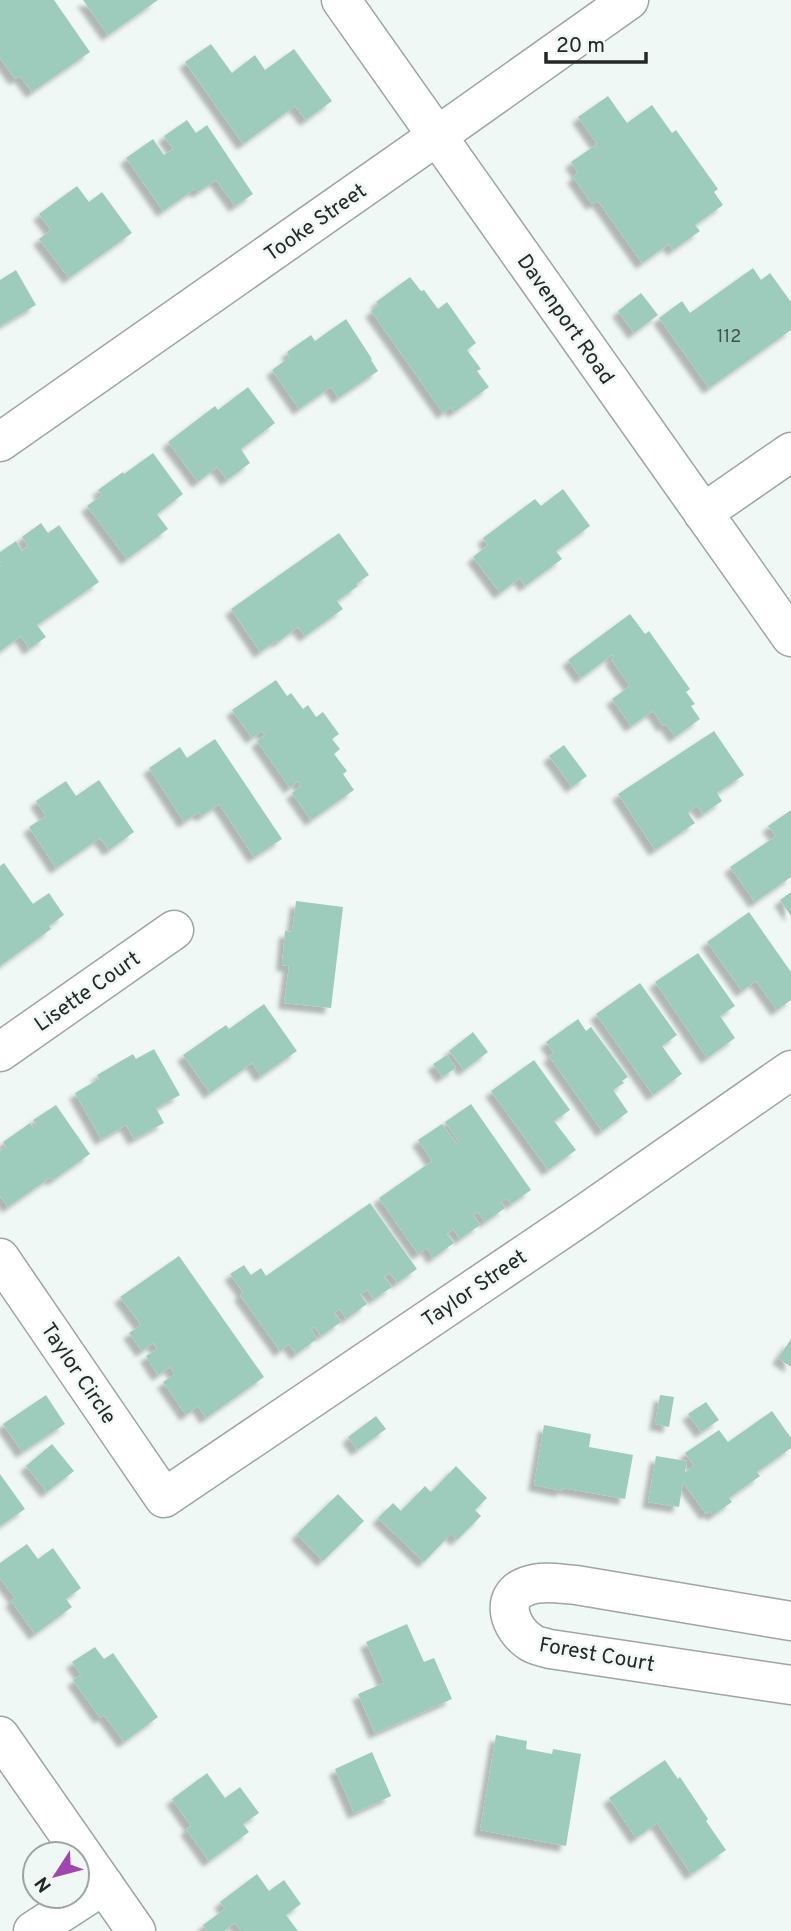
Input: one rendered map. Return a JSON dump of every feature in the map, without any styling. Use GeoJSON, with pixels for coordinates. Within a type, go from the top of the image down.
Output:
{"type":"FeatureCollection","features":[{"type":"Feature","properties":{"kind":"street","name":"Davenport Road"},"geometry":{"type":"LineString","coordinates":[[341,0],[791,637]]}},
{"type":"Feature","properties":{"kind":"street","name":"Tooke Street"},"geometry":{"type":"LineString","coordinates":[[0,442],[629,0]]}},
{"type":"Feature","properties":{"kind":"street"},"geometry":{"type":"LineString","coordinates":[[704,513],[791,452]]}},
{"type":"Feature","properties":{"kind":"street","name":"Lisette Court"},"geometry":{"type":"LineString","coordinates":[[0,1052],[174,930]]}},
{"type":"Feature","properties":{"kind":"street","name":"Taylor Street"},"geometry":{"type":"LineString","coordinates":[[158,1489],[164,1498],[583,1215],[791,1070]]}},
{"type":"Feature","properties":{"kind":"street","name":"Taylor Circle"},"geometry":{"type":"LineString","coordinates":[[0,1258],[158,1489]]}},
{"type":"Feature","properties":{"kind":"street","name":"Forest Court"},"geometry":{"type":"LineString","coordinates":[[791,1621],[576,1585],[541,1583],[525,1586],[514,1595],[509,1605],[510,1617],[518,1632],[531,1644],[791,1685]]}},
{"type":"Feature","properties":{"kind":"street"},"geometry":{"type":"LineString","coordinates":[[0,1736],[136,1931]]}},
{"type":"Feature","properties":{"kind":"street"},"geometry":{"type":"LineString","coordinates":[[33,1931],[104,1885]]}},
{"type":"Feature","properties":{"kind":"building"},"geometry":{"type":"Polygon","coordinates":[[[0,0],[54,0],[90,52],[32,92],[20,76],[15,79],[0,58],[0,0]]]}},
{"type":"Feature","properties":{"kind":"building"},"geometry":{"type":"Polygon","coordinates":[[[83,0],[158,0],[108,35],[83,0]]]}},
{"type":"Feature","properties":{"kind":"building"},"geometry":{"type":"Polygon","coordinates":[[[211,44],[232,73],[255,55],[265,70],[294,49],[332,101],[306,120],[295,106],[243,144],[185,62],[211,44]]]}},
{"type":"Feature","properties":{"kind":"building"},"geometry":{"type":"Polygon","coordinates":[[[608,96],[627,123],[652,105],[672,133],[676,130],[718,189],[714,192],[723,205],[695,225],[700,231],[673,250],[669,244],[642,263],[598,201],[592,204],[573,177],[578,173],[571,162],[597,144],[578,117],[608,96]]]}},
{"type":"Feature","properties":{"kind":"building"},"geometry":{"type":"Polygon","coordinates":[[[187,120],[196,133],[207,125],[253,194],[235,206],[216,180],[198,192],[195,189],[163,211],[126,158],[153,139],[164,155],[173,149],[164,136],[187,120]]]}},
{"type":"Feature","properties":{"kind":"building"},"geometry":{"type":"Polygon","coordinates":[[[77,186],[89,202],[102,192],[132,233],[69,278],[39,239],[51,230],[39,214],[77,186]]]}},
{"type":"Feature","properties":{"kind":"building"},"geometry":{"type":"Polygon","coordinates":[[[753,268],[761,280],[770,273],[791,302],[791,330],[709,388],[659,318],[682,301],[690,313],[753,268]]]}},
{"type":"Feature","properties":{"kind":"building"},"geometry":{"type":"Polygon","coordinates":[[[16,270],[36,305],[0,326],[0,280],[16,270]]]}},
{"type":"Feature","properties":{"kind":"building"},"geometry":{"type":"Polygon","coordinates":[[[410,277],[438,309],[447,302],[476,343],[467,350],[481,369],[477,371],[489,387],[454,412],[451,407],[443,413],[371,311],[379,305],[376,302],[410,277]]]}},
{"type":"Feature","properties":{"kind":"building"},"geometry":{"type":"Polygon","coordinates":[[[641,293],[658,315],[634,333],[618,311],[641,293]]]}},
{"type":"Feature","properties":{"kind":"building"},"geometry":{"type":"Polygon","coordinates":[[[346,319],[378,371],[338,398],[331,387],[299,409],[272,370],[290,357],[287,352],[311,335],[315,341],[346,319]]]}},
{"type":"Feature","properties":{"kind":"building"},"geometry":{"type":"Polygon","coordinates":[[[248,387],[275,423],[241,449],[250,463],[227,480],[217,467],[198,482],[168,442],[215,406],[218,410],[248,387]]]}},
{"type":"Feature","properties":{"kind":"building"},"geometry":{"type":"Polygon","coordinates":[[[153,453],[183,494],[157,514],[168,529],[127,559],[87,506],[102,495],[98,490],[153,453]]]}},
{"type":"Feature","properties":{"kind":"building"},"geometry":{"type":"Polygon","coordinates":[[[563,489],[590,526],[556,551],[562,559],[525,586],[520,578],[500,593],[473,557],[488,545],[483,538],[535,499],[541,506],[563,489]]]}},
{"type":"Feature","properties":{"kind":"building"},"geometry":{"type":"Polygon","coordinates":[[[41,523],[48,533],[59,525],[99,582],[37,625],[46,637],[29,649],[21,636],[0,651],[0,552],[16,541],[22,551],[28,546],[22,537],[41,523]]]}},
{"type":"Feature","properties":{"kind":"building"},"geometry":{"type":"Polygon","coordinates":[[[339,533],[369,575],[337,601],[343,609],[305,636],[298,627],[260,652],[231,609],[339,533]]]}},
{"type":"Feature","properties":{"kind":"building"},"geometry":{"type":"Polygon","coordinates":[[[630,614],[645,634],[649,631],[690,689],[686,692],[695,704],[691,706],[700,719],[675,737],[653,711],[631,726],[612,699],[630,686],[611,659],[614,657],[612,655],[581,678],[568,660],[630,614]]]}},
{"type":"Feature","properties":{"kind":"building"},"geometry":{"type":"Polygon","coordinates":[[[276,680],[287,696],[291,693],[303,709],[308,705],[316,717],[323,712],[339,734],[332,739],[340,749],[334,754],[347,771],[343,774],[354,790],[311,820],[292,793],[301,786],[298,781],[290,788],[257,741],[265,735],[262,731],[252,738],[232,710],[276,680]]]}},
{"type":"Feature","properties":{"kind":"building"},"geometry":{"type":"Polygon","coordinates":[[[714,731],[744,775],[717,793],[722,801],[703,814],[697,806],[688,813],[695,823],[655,850],[618,794],[714,731]]]}},
{"type":"Feature","properties":{"kind":"building"},"geometry":{"type":"Polygon","coordinates":[[[215,739],[282,839],[254,857],[219,804],[202,816],[199,812],[184,822],[149,768],[180,747],[187,758],[215,739]]]}},
{"type":"Feature","properties":{"kind":"building"},"geometry":{"type":"Polygon","coordinates":[[[564,745],[587,776],[572,787],[549,756],[564,745]]]}},
{"type":"Feature","properties":{"kind":"building"},"geometry":{"type":"Polygon","coordinates":[[[99,780],[134,832],[109,850],[100,838],[56,868],[29,827],[46,816],[36,801],[66,781],[76,796],[99,780]]]}},
{"type":"Feature","properties":{"kind":"building"},"geometry":{"type":"Polygon","coordinates":[[[791,810],[791,877],[755,902],[730,867],[776,836],[768,826],[791,810]]]}},
{"type":"Feature","properties":{"kind":"building"},"geometry":{"type":"Polygon","coordinates":[[[4,863],[33,904],[49,893],[64,915],[49,926],[51,929],[0,966],[0,866],[4,863]]]}},
{"type":"Feature","properties":{"kind":"building"},"geometry":{"type":"Polygon","coordinates":[[[791,892],[791,916],[780,900],[791,892]]]}},
{"type":"Feature","properties":{"kind":"building"},"geometry":{"type":"Polygon","coordinates":[[[296,901],[343,907],[331,1008],[284,1003],[289,966],[282,965],[285,931],[292,932],[296,901]]]}},
{"type":"Feature","properties":{"kind":"building"},"geometry":{"type":"Polygon","coordinates":[[[749,912],[791,972],[791,1000],[777,1010],[756,981],[742,991],[707,942],[749,912]]]}},
{"type":"Feature","properties":{"kind":"building"},"geometry":{"type":"Polygon","coordinates":[[[698,953],[735,1006],[720,1016],[735,1038],[707,1058],[655,982],[698,953]]]}},
{"type":"Feature","properties":{"kind":"building"},"geometry":{"type":"Polygon","coordinates":[[[640,983],[677,1035],[662,1046],[682,1074],[653,1095],[596,1014],[640,983]]]}},
{"type":"Feature","properties":{"kind":"building"},"geometry":{"type":"Polygon","coordinates":[[[264,1004],[297,1051],[261,1076],[252,1063],[210,1093],[183,1055],[226,1025],[229,1029],[264,1004]]]}},
{"type":"Feature","properties":{"kind":"building"},"geometry":{"type":"Polygon","coordinates":[[[578,1019],[586,1031],[591,1027],[628,1077],[613,1090],[628,1112],[602,1131],[549,1056],[554,1053],[546,1042],[578,1019]]]}},
{"type":"Feature","properties":{"kind":"building"},"geometry":{"type":"Polygon","coordinates":[[[473,1032],[488,1052],[464,1070],[449,1051],[473,1032]]]}},
{"type":"Feature","properties":{"kind":"building"},"geometry":{"type":"Polygon","coordinates":[[[154,1049],[180,1095],[156,1108],[164,1123],[134,1139],[126,1125],[101,1139],[75,1093],[99,1079],[97,1075],[133,1054],[136,1059],[154,1049]]]}},
{"type":"Feature","properties":{"kind":"building"},"geometry":{"type":"Polygon","coordinates":[[[447,1055],[456,1068],[442,1077],[433,1064],[447,1055]]]}},
{"type":"Feature","properties":{"kind":"building"},"geometry":{"type":"Polygon","coordinates":[[[534,1060],[570,1110],[554,1121],[576,1150],[548,1170],[491,1091],[534,1060]]]}},
{"type":"Feature","properties":{"kind":"building"},"geometry":{"type":"Polygon","coordinates":[[[471,1104],[531,1190],[511,1204],[507,1199],[501,1202],[505,1208],[485,1222],[478,1212],[473,1215],[480,1225],[460,1239],[453,1229],[447,1234],[454,1243],[433,1258],[427,1248],[418,1254],[379,1198],[432,1161],[418,1140],[442,1124],[457,1144],[459,1142],[445,1122],[471,1104]]]}},
{"type":"Feature","properties":{"kind":"building"},"geometry":{"type":"Polygon","coordinates":[[[56,1105],[90,1154],[8,1207],[0,1196],[0,1151],[6,1147],[3,1142],[30,1123],[33,1128],[37,1125],[33,1120],[56,1105]]]}},
{"type":"Feature","properties":{"kind":"building"},"geometry":{"type":"Polygon","coordinates":[[[370,1203],[417,1269],[397,1283],[390,1273],[384,1277],[392,1287],[374,1299],[367,1290],[360,1294],[367,1304],[346,1319],[340,1309],[334,1313],[341,1322],[321,1336],[314,1327],[311,1329],[317,1339],[296,1354],[289,1344],[280,1351],[240,1295],[243,1292],[230,1274],[244,1265],[251,1275],[261,1268],[266,1276],[370,1203]]]}},
{"type":"Feature","properties":{"kind":"building"},"geometry":{"type":"Polygon","coordinates":[[[179,1256],[264,1377],[206,1418],[198,1406],[186,1415],[163,1382],[175,1374],[170,1367],[158,1375],[146,1356],[157,1349],[153,1343],[142,1351],[129,1333],[141,1325],[120,1297],[179,1256]]]}},
{"type":"Feature","properties":{"kind":"building"},"geometry":{"type":"Polygon","coordinates":[[[791,1339],[791,1367],[778,1358],[791,1339]]]}},
{"type":"Feature","properties":{"kind":"building"},"geometry":{"type":"Polygon","coordinates":[[[46,1395],[65,1424],[22,1452],[3,1424],[46,1395]]]}},
{"type":"Feature","properties":{"kind":"building"},"geometry":{"type":"Polygon","coordinates":[[[660,1395],[674,1397],[669,1427],[655,1424],[660,1395]]]}},
{"type":"Feature","properties":{"kind":"building"},"geometry":{"type":"Polygon","coordinates":[[[706,1402],[719,1420],[701,1432],[688,1414],[706,1402]]]}},
{"type":"Feature","properties":{"kind":"building"},"geometry":{"type":"Polygon","coordinates":[[[772,1411],[791,1438],[791,1448],[757,1472],[760,1476],[729,1498],[732,1502],[713,1515],[710,1511],[706,1514],[683,1482],[679,1507],[648,1502],[656,1456],[687,1461],[685,1472],[694,1466],[685,1453],[719,1430],[728,1442],[772,1411]]]}},
{"type":"Feature","properties":{"kind":"building"},"geometry":{"type":"Polygon","coordinates":[[[376,1416],[386,1429],[357,1450],[348,1437],[376,1416]]]}},
{"type":"Feature","properties":{"kind":"building"},"geometry":{"type":"Polygon","coordinates":[[[544,1425],[591,1434],[589,1447],[633,1455],[625,1499],[534,1485],[544,1425]]]}},
{"type":"Feature","properties":{"kind":"building"},"geometry":{"type":"Polygon","coordinates":[[[52,1444],[74,1471],[47,1492],[26,1466],[52,1444]]]}},
{"type":"Feature","properties":{"kind":"building"},"geometry":{"type":"Polygon","coordinates":[[[456,1466],[487,1498],[475,1510],[481,1516],[457,1540],[451,1534],[424,1562],[378,1518],[393,1503],[401,1511],[425,1486],[431,1492],[456,1466]]]}},
{"type":"Feature","properties":{"kind":"building"},"geometry":{"type":"Polygon","coordinates":[[[0,1474],[25,1509],[0,1526],[0,1474]]]}},
{"type":"Feature","properties":{"kind":"building"},"geometry":{"type":"Polygon","coordinates":[[[338,1494],[364,1521],[323,1561],[297,1534],[338,1494]]]}},
{"type":"Feature","properties":{"kind":"building"},"geometry":{"type":"Polygon","coordinates":[[[27,1544],[38,1559],[53,1548],[81,1588],[66,1599],[72,1607],[35,1634],[11,1601],[15,1598],[0,1578],[0,1563],[27,1544]]]}},
{"type":"Feature","properties":{"kind":"building"},"geometry":{"type":"Polygon","coordinates":[[[407,1624],[424,1662],[434,1658],[452,1699],[375,1733],[358,1694],[384,1683],[366,1642],[407,1624]]]}},
{"type":"Feature","properties":{"kind":"building"},"geometry":{"type":"Polygon","coordinates":[[[95,1647],[104,1659],[113,1653],[158,1717],[124,1742],[104,1715],[100,1718],[73,1680],[81,1675],[72,1662],[95,1647]]]}},
{"type":"Feature","properties":{"kind":"building"},"geometry":{"type":"Polygon","coordinates":[[[496,1735],[527,1741],[526,1749],[552,1754],[553,1749],[581,1754],[566,1846],[480,1830],[496,1735]]]}},
{"type":"Feature","properties":{"kind":"building"},"geometry":{"type":"Polygon","coordinates":[[[372,1752],[391,1796],[354,1813],[335,1769],[372,1752]]]}},
{"type":"Feature","properties":{"kind":"building"},"geometry":{"type":"Polygon","coordinates":[[[665,1760],[678,1779],[680,1777],[726,1850],[691,1874],[657,1823],[636,1838],[609,1798],[665,1760]]]}},
{"type":"Feature","properties":{"kind":"building"},"geometry":{"type":"Polygon","coordinates":[[[207,1773],[225,1798],[240,1787],[259,1813],[243,1824],[249,1832],[209,1861],[186,1829],[191,1826],[172,1799],[207,1773]]]}},
{"type":"Feature","properties":{"kind":"building"},"geometry":{"type":"Polygon","coordinates":[[[257,1874],[269,1891],[284,1880],[301,1904],[286,1915],[298,1931],[241,1931],[235,1923],[224,1931],[207,1931],[203,1925],[225,1909],[220,1902],[257,1874]]]}}]}
